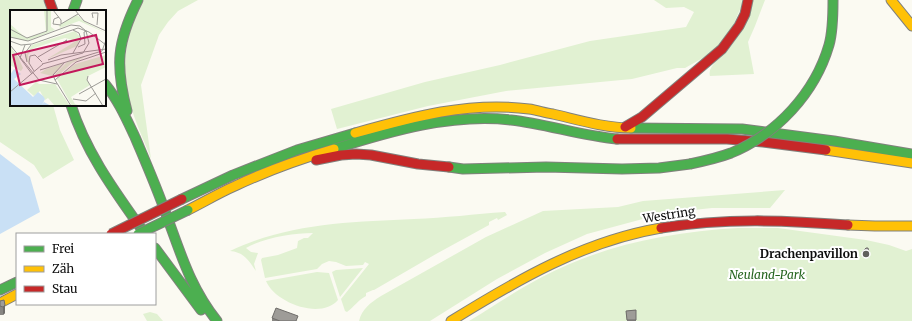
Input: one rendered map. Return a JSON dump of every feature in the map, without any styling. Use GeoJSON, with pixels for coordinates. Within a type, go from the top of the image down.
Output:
{"type":"FeatureCollection","features":[{"type":"Feature","properties":{"kind":"main road"},"geometry":{"type":"LineString","coordinates":[[48,0],[53,10]]}},
{"type":"Feature","properties":{"kind":"main road"},"geometry":{"type":"LineString","coordinates":[[53,0],[58,10]]}},
{"type":"Feature","properties":{"kind":"main road"},"geometry":{"type":"LineString","coordinates":[[73,10],[78,0]]}},
{"type":"Feature","properties":{"kind":"main road"},"geometry":{"type":"LineString","coordinates":[[136,141],[120,86],[118,67],[122,36],[126,23],[138,0]]}},
{"type":"Feature","properties":{"kind":"main road"},"geometry":{"type":"LineString","coordinates":[[624,128],[642,117],[733,38],[747,9],[748,0]]}},
{"type":"Feature","properties":{"kind":"main road"},"geometry":{"type":"LineString","coordinates":[[281,167],[341,155],[356,154],[371,155],[418,164],[463,169],[546,167],[622,169],[659,168],[690,164],[728,154],[745,146],[781,122],[793,110],[814,81],[827,52],[834,13],[833,0]]}},
{"type":"Feature","properties":{"kind":"main road"},"geometry":{"type":"LineString","coordinates":[[891,0],[912,26]]}},
{"type":"Feature","properties":{"kind":"main road"},"geometry":{"type":"LineString","coordinates":[[106,85],[119,104],[162,199],[188,275],[200,299],[216,321]]}},
{"type":"Feature","properties":{"kind":"main road"},"geometry":{"type":"LineString","coordinates":[[106,95],[124,126],[155,199],[184,274],[207,318]]}},
{"type":"Feature","properties":{"kind":"main road"},"geometry":{"type":"LineString","coordinates":[[71,106],[81,133],[121,201],[144,233]]}},
{"type":"Feature","properties":{"kind":"main road"},"geometry":{"type":"LineString","coordinates":[[113,233],[234,175],[297,150],[390,123],[454,108],[493,107],[530,109],[603,126],[624,128],[742,129],[834,141],[912,154]]}},
{"type":"Feature","properties":{"kind":"main road"},"geometry":{"type":"LineString","coordinates":[[140,233],[241,183],[281,167],[342,146],[404,129],[459,119],[487,119],[527,122],[597,137],[625,140],[740,140],[832,150],[912,163]]}},
{"type":"Feature","properties":{"kind":"main road","name":"Westring"},"geometry":{"type":"LineString","coordinates":[[451,321],[532,273],[562,259],[614,239],[660,228],[693,223],[732,220],[768,220],[843,225],[912,226]]}},
{"type":"Feature","properties":{"kind":"main road"},"geometry":{"type":"LineString","coordinates":[[156,249],[207,318]]}},
{"type":"Feature","properties":{"kind":"main road"},"geometry":{"type":"LineString","coordinates":[[0,290],[16,282]]}},
{"type":"Feature","properties":{"kind":"main road"},"geometry":{"type":"LineString","coordinates":[[0,303],[16,295]]}},
{"type":"Feature","properties":{"kind":"green space"},"geometry":{"type":"Polygon","coordinates":[[[0,0],[43,0],[47,10],[10,10],[10,106],[53,106],[60,130],[74,160],[43,179],[34,165],[0,142],[0,0]]]}},
{"type":"Feature","properties":{"kind":"green space"},"geometry":{"type":"Polygon","coordinates":[[[144,0],[198,0],[178,11],[159,35],[141,85],[151,159],[136,122],[130,102],[125,72],[127,42],[131,27],[144,0]]]}},
{"type":"Feature","properties":{"kind":"green space"},"geometry":{"type":"Polygon","coordinates":[[[654,0],[742,0],[741,7],[733,26],[722,42],[710,54],[685,68],[677,68],[632,79],[506,91],[428,106],[337,129],[331,109],[425,82],[500,65],[590,41],[686,27],[694,12],[684,7],[666,8],[654,0]]]}},
{"type":"Feature","properties":{"kind":"green space"},"geometry":{"type":"Polygon","coordinates":[[[752,0],[765,0],[748,42],[754,74],[710,76],[712,66],[727,51],[735,40],[742,27],[752,0]]]}},
{"type":"Feature","properties":{"kind":"green space"},"geometry":{"type":"Polygon","coordinates":[[[785,190],[770,208],[712,208],[665,213],[587,234],[545,253],[497,279],[430,321],[359,321],[362,313],[367,307],[381,296],[486,237],[543,211],[618,207],[643,201],[785,190]]]}},
{"type":"Feature","properties":{"kind":"green space"},"geometry":{"type":"Polygon","coordinates":[[[505,212],[507,215],[498,220],[497,218],[489,222],[489,225],[374,290],[366,293],[366,296],[347,312],[345,311],[341,299],[369,264],[365,262],[363,265],[346,266],[329,261],[322,264],[317,269],[265,278],[261,260],[262,258],[278,255],[297,248],[298,241],[308,238],[313,233],[278,237],[261,241],[246,248],[251,252],[258,253],[254,264],[256,271],[243,255],[230,251],[252,242],[297,229],[367,221],[437,218],[505,212]]]}},
{"type":"Feature","properties":{"kind":"green space","name":"Neuland-Park"},"geometry":{"type":"Polygon","coordinates":[[[738,228],[778,228],[866,240],[889,245],[906,251],[912,249],[912,321],[469,321],[542,277],[589,256],[613,248],[662,237],[738,228]]]}},
{"type":"Feature","properties":{"kind":"green space"},"geometry":{"type":"Polygon","coordinates":[[[363,268],[340,297],[332,272],[336,270],[363,268]]]}},
{"type":"Feature","properties":{"kind":"green space"},"geometry":{"type":"Polygon","coordinates":[[[317,272],[329,273],[338,300],[330,306],[321,309],[310,309],[288,302],[271,289],[266,281],[317,272]]]}},
{"type":"Feature","properties":{"kind":"green space"},"geometry":{"type":"Polygon","coordinates":[[[150,312],[157,314],[163,321],[147,321],[143,314],[150,312]]]}},
{"type":"Feature","properties":{"kind":"water"},"geometry":{"type":"Polygon","coordinates":[[[0,154],[30,177],[40,212],[0,234],[0,154]]]}},
{"type":"Feature","properties":{"kind":"building"},"geometry":{"type":"Polygon","coordinates":[[[868,248],[869,252],[867,254],[862,252],[868,248]]]}},
{"type":"Feature","properties":{"kind":"building"},"geometry":{"type":"Polygon","coordinates":[[[4,300],[5,305],[3,307],[0,306],[0,301],[4,300]]]}},
{"type":"Feature","properties":{"kind":"building"},"geometry":{"type":"Polygon","coordinates":[[[276,308],[298,316],[296,321],[280,321],[272,318],[276,308]]]}},
{"type":"Feature","properties":{"kind":"building"},"geometry":{"type":"Polygon","coordinates":[[[636,310],[636,320],[627,320],[626,311],[636,310]]]}},
{"type":"Feature","properties":{"kind":"traffic: fast"},"geometry":{"type":"LineString","coordinates":[[73,10],[77,0]]}},
{"type":"Feature","properties":{"kind":"traffic: fast"},"geometry":{"type":"LineString","coordinates":[[127,111],[121,80],[120,54],[122,41],[138,0]]}},
{"type":"Feature","properties":{"kind":"traffic: fast"},"geometry":{"type":"LineString","coordinates":[[690,164],[726,155],[748,145],[764,135],[792,110],[804,95],[823,63],[831,34],[833,0]]}},
{"type":"Feature","properties":{"kind":"traffic: fast"},"geometry":{"type":"LineString","coordinates":[[106,85],[118,103],[135,137],[193,283],[217,321]]}},
{"type":"Feature","properties":{"kind":"traffic: fast"},"geometry":{"type":"LineString","coordinates":[[71,106],[77,123],[93,156],[144,233]]}},
{"type":"Feature","properties":{"kind":"traffic: fast"},"geometry":{"type":"LineString","coordinates":[[334,149],[377,136],[422,125],[444,121],[489,118],[538,124],[617,139]]}},
{"type":"Feature","properties":{"kind":"traffic: fast"},"geometry":{"type":"LineString","coordinates":[[631,128],[742,129],[834,141],[912,154]]}},
{"type":"Feature","properties":{"kind":"traffic: fast"},"geometry":{"type":"LineString","coordinates":[[182,199],[233,175],[297,150],[355,133]]}},
{"type":"Feature","properties":{"kind":"traffic: fast"},"geometry":{"type":"LineString","coordinates":[[449,167],[463,169],[546,167],[622,169],[659,168],[690,164]]}},
{"type":"Feature","properties":{"kind":"traffic: fast"},"geometry":{"type":"LineString","coordinates":[[140,233],[188,210]]}},
{"type":"Feature","properties":{"kind":"traffic: fast"},"geometry":{"type":"LineString","coordinates":[[156,249],[201,310]]}},
{"type":"Feature","properties":{"kind":"traffic: fast"},"geometry":{"type":"LineString","coordinates":[[0,290],[16,282]]}},
{"type":"Feature","properties":{"kind":"traffic: slow"},"geometry":{"type":"LineString","coordinates":[[891,0],[912,26]]}},
{"type":"Feature","properties":{"kind":"traffic: slow"},"geometry":{"type":"LineString","coordinates":[[355,133],[419,116],[485,107],[529,109],[602,125],[631,128]]}},
{"type":"Feature","properties":{"kind":"traffic: slow"},"geometry":{"type":"LineString","coordinates":[[188,210],[259,175],[334,149]]}},
{"type":"Feature","properties":{"kind":"traffic: slow"},"geometry":{"type":"LineString","coordinates":[[826,150],[912,163]]}},
{"type":"Feature","properties":{"kind":"traffic: slow"},"geometry":{"type":"LineString","coordinates":[[848,225],[912,226]]}},
{"type":"Feature","properties":{"kind":"traffic: slow"},"geometry":{"type":"LineString","coordinates":[[451,321],[526,277],[578,252],[605,242],[661,228]]}},
{"type":"Feature","properties":{"kind":"traffic: slow"},"geometry":{"type":"LineString","coordinates":[[0,303],[16,295]]}},
{"type":"Feature","properties":{"kind":"traffic: jam"},"geometry":{"type":"LineString","coordinates":[[49,0],[53,10]]}},
{"type":"Feature","properties":{"kind":"traffic: jam"},"geometry":{"type":"LineString","coordinates":[[625,127],[642,117],[722,49],[739,26],[745,14],[748,0]]}},
{"type":"Feature","properties":{"kind":"traffic: jam"},"geometry":{"type":"LineString","coordinates":[[617,139],[727,139],[826,150]]}},
{"type":"Feature","properties":{"kind":"traffic: jam"},"geometry":{"type":"LineString","coordinates":[[316,160],[341,155],[356,154],[371,155],[418,164],[449,167]]}},
{"type":"Feature","properties":{"kind":"traffic: jam"},"geometry":{"type":"LineString","coordinates":[[113,233],[182,199]]}},
{"type":"Feature","properties":{"kind":"traffic: jam"},"geometry":{"type":"LineString","coordinates":[[661,228],[731,221],[801,222],[848,225]]}},
{"type":"Feature","properties":{"kind":"place","name":"Drachenpavillon"},"geometry":{"type":"Point","coordinates":[866,254]}}]}
